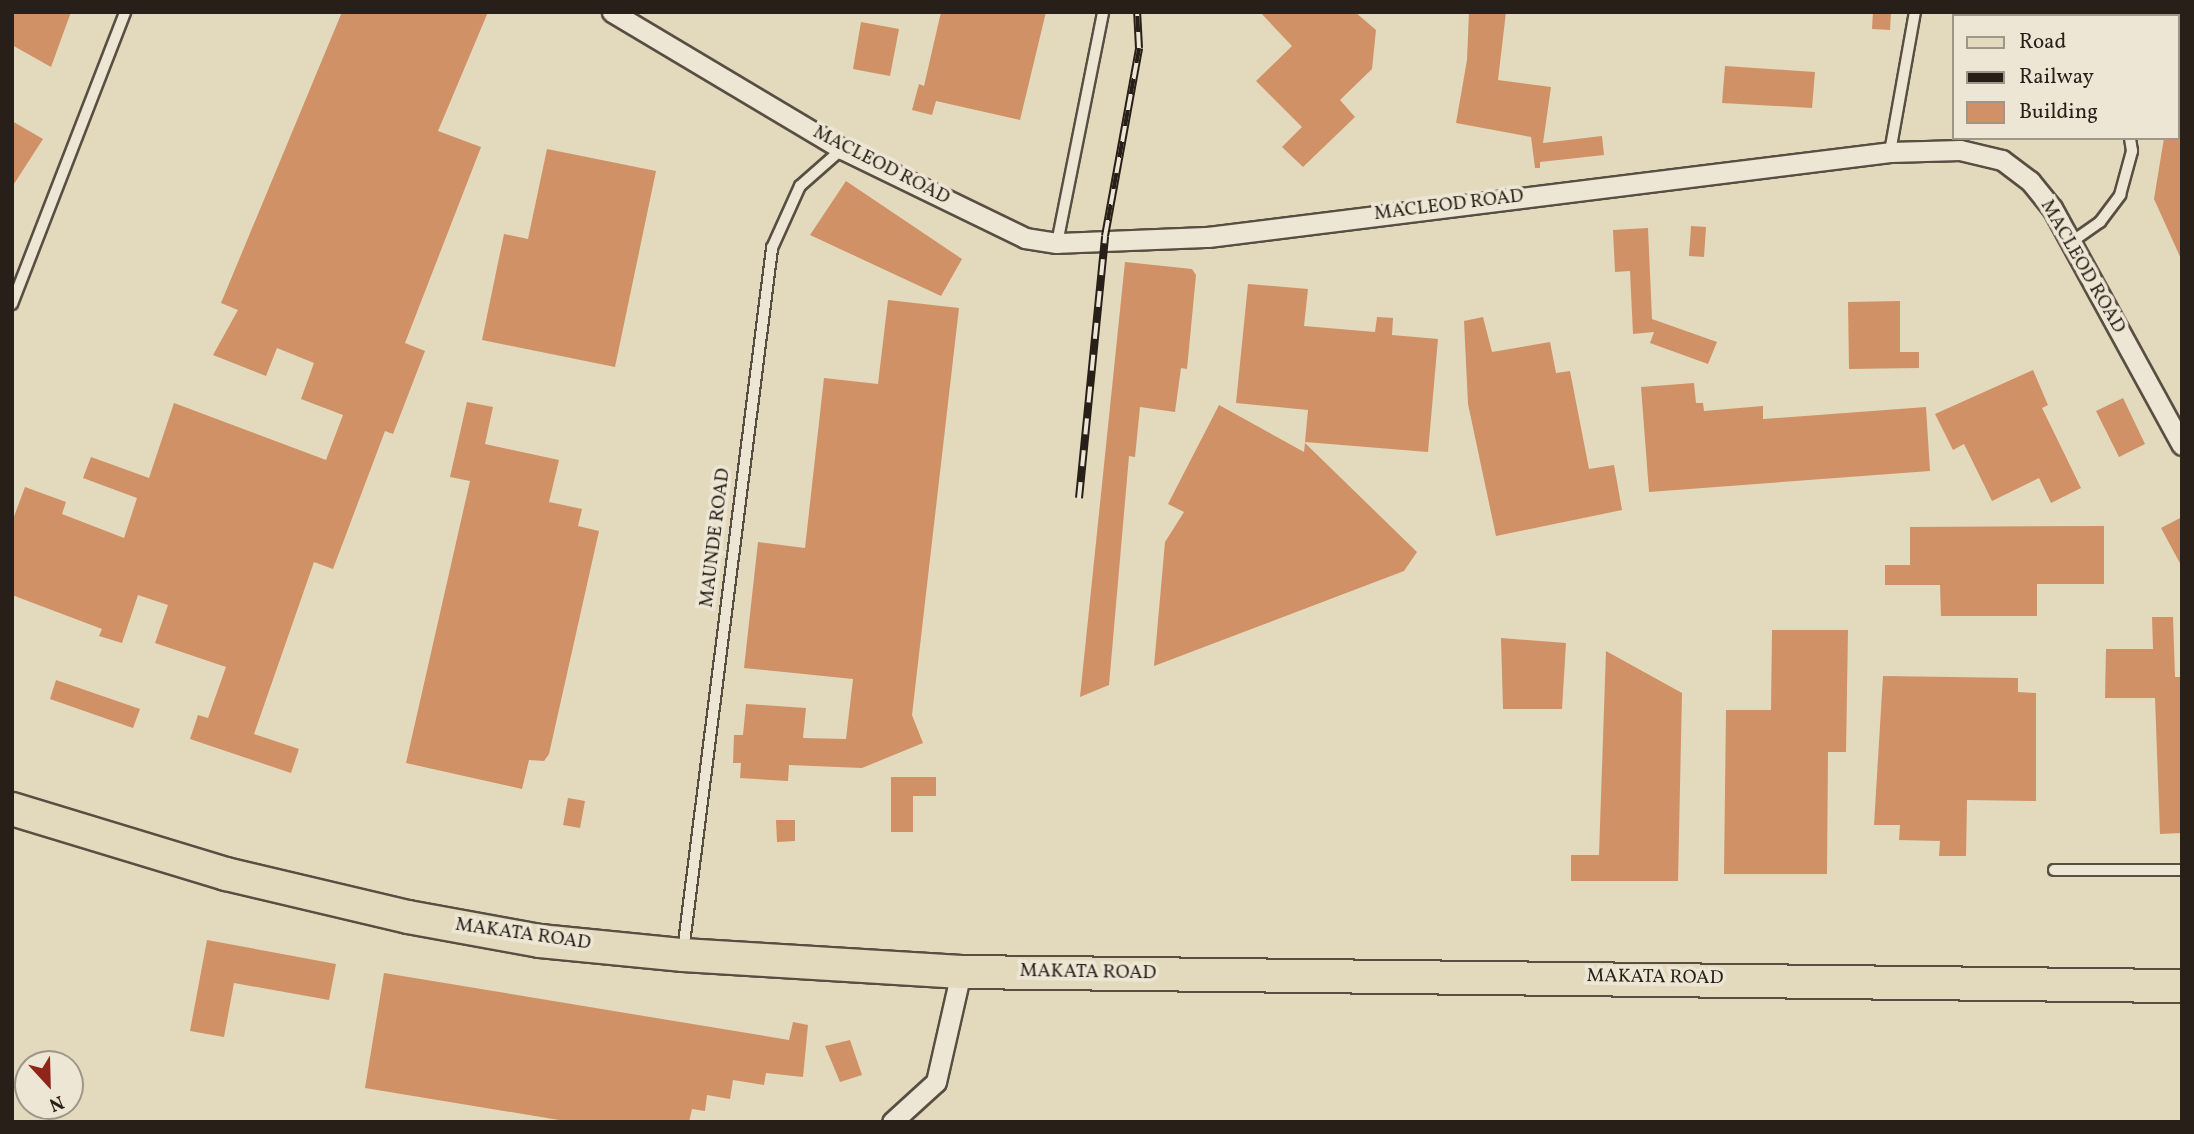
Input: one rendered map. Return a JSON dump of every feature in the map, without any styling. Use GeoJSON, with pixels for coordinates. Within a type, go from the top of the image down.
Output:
{"type":"FeatureCollection","features":[{"type":"Feature","properties":{"kind":"main road","name":"MAKATA ROAD"},"geometry":{"type":"LineString","coordinates":[[12,809],[226,874],[408,917],[540,941],[682,955],[961,972],[2182,986]]}},
{"type":"Feature","properties":{"kind":"street","name":"MACLEOD ROAD"},"geometry":{"type":"LineString","coordinates":[[612,12],[842,149],[1025,238],[1057,243],[1208,237],[1890,152],[1959,150],[2003,160],[2030,181],[2052,208],[2182,445]]}},
{"type":"Feature","properties":{"kind":"street"},"geometry":{"type":"LineString","coordinates":[[892,1122],[936,1082],[961,972]]}},
{"type":"Feature","properties":{"kind":"lane"},"geometry":{"type":"LineString","coordinates":[[12,304],[125,12]]}},
{"type":"Feature","properties":{"kind":"lane"},"geometry":{"type":"LineString","coordinates":[[1057,243],[1103,12]]}},
{"type":"Feature","properties":{"kind":"lane"},"geometry":{"type":"LineString","coordinates":[[1890,152],[1915,12]]}},
{"type":"Feature","properties":{"kind":"lane"},"geometry":{"type":"LineString","coordinates":[[2070,243],[2100,222],[2120,195],[2132,151],[2130,140]]}},
{"type":"Feature","properties":{"kind":"lane","name":"MAUNDE ROAD"},"geometry":{"type":"LineString","coordinates":[[682,955],[772,248],[800,186],[842,149]]}},
{"type":"Feature","properties":{"kind":"lane"},"geometry":{"type":"LineString","coordinates":[[2054,870],[2182,870]]}},
{"type":"Feature","properties":{"kind":"building"},"geometry":{"type":"Polygon","coordinates":[[[12,12],[71,12],[51,67],[12,45],[12,12]]]}},
{"type":"Feature","properties":{"kind":"building"},"geometry":{"type":"Polygon","coordinates":[[[342,12],[488,12],[438,131],[481,147],[405,343],[425,351],[393,434],[385,431],[333,569],[314,562],[254,734],[299,749],[291,773],[190,739],[198,715],[208,718],[226,667],[155,643],[168,605],[138,595],[122,643],[99,636],[102,629],[12,595],[12,522],[25,487],[66,502],[62,514],[124,538],[137,498],[83,478],[91,457],[149,478],[174,403],[326,460],[343,415],[301,399],[314,363],[277,348],[266,376],[213,355],[238,310],[221,303],[342,12]]]}},
{"type":"Feature","properties":{"kind":"building"},"geometry":{"type":"Polygon","coordinates":[[[941,12],[1046,12],[1020,120],[936,101],[932,115],[912,110],[919,84],[924,86],[941,12]]]}},
{"type":"Feature","properties":{"kind":"building"},"geometry":{"type":"Polygon","coordinates":[[[1260,12],[1355,12],[1376,30],[1372,69],[1340,100],[1355,117],[1303,167],[1282,147],[1302,127],[1256,81],[1292,46],[1260,12]]]}},
{"type":"Feature","properties":{"kind":"building"},"geometry":{"type":"Polygon","coordinates":[[[1469,12],[1506,12],[1498,80],[1551,87],[1543,143],[1602,136],[1604,155],[1540,162],[1540,168],[1535,168],[1531,137],[1456,123],[1467,60],[1469,12]]]}},
{"type":"Feature","properties":{"kind":"building"},"geometry":{"type":"Polygon","coordinates":[[[1873,12],[1891,12],[1890,30],[1872,29],[1873,12]]]}},
{"type":"Feature","properties":{"kind":"building"},"geometry":{"type":"Polygon","coordinates":[[[861,22],[899,29],[890,76],[853,69],[861,22]]]}},
{"type":"Feature","properties":{"kind":"building"},"geometry":{"type":"Polygon","coordinates":[[[1725,66],[1815,72],[1812,108],[1722,103],[1725,66]]]}},
{"type":"Feature","properties":{"kind":"building"},"geometry":{"type":"Polygon","coordinates":[[[12,121],[43,139],[12,187],[12,121]]]}},
{"type":"Feature","properties":{"kind":"building"},"geometry":{"type":"Polygon","coordinates":[[[2182,138],[2182,261],[2154,199],[2164,140],[2182,138]]]}},
{"type":"Feature","properties":{"kind":"building"},"geometry":{"type":"Polygon","coordinates":[[[547,149],[656,171],[615,367],[482,340],[504,234],[528,239],[547,149]]]}},
{"type":"Feature","properties":{"kind":"building"},"geometry":{"type":"Polygon","coordinates":[[[846,181],[962,259],[941,296],[810,235],[846,181]]]}},
{"type":"Feature","properties":{"kind":"building"},"geometry":{"type":"Polygon","coordinates":[[[1691,226],[1706,227],[1704,257],[1689,256],[1691,226]]]}},
{"type":"Feature","properties":{"kind":"building"},"geometry":{"type":"Polygon","coordinates":[[[1648,228],[1652,319],[1717,342],[1708,364],[1650,343],[1654,332],[1633,334],[1630,271],[1615,272],[1613,230],[1648,228]]]}},
{"type":"Feature","properties":{"kind":"building"},"geometry":{"type":"Polygon","coordinates":[[[1125,262],[1192,269],[1196,275],[1187,369],[1181,368],[1175,412],[1140,407],[1135,457],[1129,456],[1109,685],[1080,697],[1125,262]]]}},
{"type":"Feature","properties":{"kind":"building"},"geometry":{"type":"Polygon","coordinates":[[[1248,284],[1308,289],[1304,326],[1375,332],[1377,317],[1393,318],[1392,335],[1438,339],[1428,452],[1305,442],[1308,410],[1236,403],[1248,284]]]}},
{"type":"Feature","properties":{"kind":"building"},"geometry":{"type":"Polygon","coordinates":[[[888,300],[959,308],[912,715],[923,743],[862,768],[789,765],[788,781],[740,778],[741,763],[733,763],[734,735],[743,735],[746,704],[806,708],[803,738],[846,739],[853,679],[744,668],[758,542],[805,548],[824,378],[878,384],[888,300]]]}},
{"type":"Feature","properties":{"kind":"building"},"geometry":{"type":"Polygon","coordinates":[[[1900,301],[1900,352],[1919,352],[1919,368],[1849,369],[1848,302],[1900,301]]]}},
{"type":"Feature","properties":{"kind":"building"},"geometry":{"type":"Polygon","coordinates":[[[1483,317],[1492,352],[1550,342],[1556,373],[1570,371],[1589,469],[1614,465],[1622,510],[1496,536],[1468,404],[1464,321],[1483,317]]]}},
{"type":"Feature","properties":{"kind":"building"},"geometry":{"type":"Polygon","coordinates":[[[2033,370],[2048,405],[2042,408],[2081,488],[2051,503],[2039,478],[1992,501],[1964,444],[1953,450],[1935,414],[2033,370]]]}},
{"type":"Feature","properties":{"kind":"building"},"geometry":{"type":"Polygon","coordinates":[[[1694,383],[1696,403],[1703,403],[1704,411],[1763,406],[1763,419],[1926,407],[1930,471],[1649,492],[1641,387],[1694,383]]]}},
{"type":"Feature","properties":{"kind":"building"},"geometry":{"type":"Polygon","coordinates":[[[2123,398],[2145,444],[2119,457],[2096,411],[2123,398]]]}},
{"type":"Feature","properties":{"kind":"building"},"geometry":{"type":"Polygon","coordinates":[[[467,402],[493,407],[485,444],[559,460],[549,502],[582,509],[578,526],[599,531],[549,754],[544,761],[529,760],[522,789],[406,763],[470,481],[450,477],[467,402]]]}},
{"type":"Feature","properties":{"kind":"building"},"geometry":{"type":"Polygon","coordinates":[[[1219,405],[1304,452],[1305,443],[1417,552],[1404,571],[1154,666],[1165,542],[1184,512],[1168,504],[1219,405]]]}},
{"type":"Feature","properties":{"kind":"building"},"geometry":{"type":"Polygon","coordinates":[[[2182,517],[2182,567],[2161,528],[2182,517]]]}},
{"type":"Feature","properties":{"kind":"building"},"geometry":{"type":"Polygon","coordinates":[[[2104,526],[2104,584],[2037,584],[2037,616],[1941,616],[1940,585],[1885,585],[1885,565],[1910,565],[1910,527],[2104,526]]]}},
{"type":"Feature","properties":{"kind":"building"},"geometry":{"type":"Polygon","coordinates":[[[2152,617],[2173,617],[2175,677],[2182,677],[2182,833],[2160,834],[2155,698],[2105,698],[2106,649],[2153,649],[2152,617]]]}},
{"type":"Feature","properties":{"kind":"building"},"geometry":{"type":"Polygon","coordinates":[[[1772,630],[1848,630],[1846,752],[1828,752],[1827,874],[1724,874],[1726,710],[1771,710],[1772,630]]]}},
{"type":"Feature","properties":{"kind":"building"},"geometry":{"type":"Polygon","coordinates":[[[1501,638],[1566,643],[1562,709],[1503,709],[1501,638]]]}},
{"type":"Feature","properties":{"kind":"building"},"geometry":{"type":"Polygon","coordinates":[[[1606,651],[1682,693],[1678,881],[1571,881],[1571,855],[1599,855],[1606,651]]]}},
{"type":"Feature","properties":{"kind":"building"},"geometry":{"type":"Polygon","coordinates":[[[1883,676],[2018,678],[2018,692],[2036,693],[2036,801],[1967,800],[1966,856],[1939,856],[1940,841],[1899,840],[1900,825],[1874,825],[1883,676]]]}},
{"type":"Feature","properties":{"kind":"building"},"geometry":{"type":"Polygon","coordinates":[[[56,680],[140,709],[133,728],[50,699],[56,680]]]}},
{"type":"Feature","properties":{"kind":"building"},"geometry":{"type":"Polygon","coordinates":[[[891,777],[936,777],[936,796],[913,796],[913,832],[891,832],[891,777]]]}},
{"type":"Feature","properties":{"kind":"building"},"geometry":{"type":"Polygon","coordinates":[[[568,798],[585,801],[580,828],[563,825],[568,798]]]}},
{"type":"Feature","properties":{"kind":"building"},"geometry":{"type":"Polygon","coordinates":[[[776,820],[795,820],[795,841],[777,842],[776,820]]]}},
{"type":"Feature","properties":{"kind":"building"},"geometry":{"type":"Polygon","coordinates":[[[207,940],[336,964],[329,1000],[234,983],[224,1037],[190,1031],[207,940]]]}},
{"type":"Feature","properties":{"kind":"building"},"geometry":{"type":"Polygon","coordinates":[[[384,973],[789,1040],[793,1022],[808,1025],[803,1077],[766,1073],[764,1085],[733,1080],[730,1099],[707,1095],[705,1111],[692,1109],[689,1122],[571,1122],[365,1088],[384,973]]]}},
{"type":"Feature","properties":{"kind":"building"},"geometry":{"type":"Polygon","coordinates":[[[850,1040],[862,1075],[840,1082],[825,1046],[850,1040]]]}},
{"type":"Feature","properties":{"kind":"railway"},"geometry":{"type":"LineString","coordinates":[[1079,498],[1105,236],[1139,48],[1137,12]]}}]}
